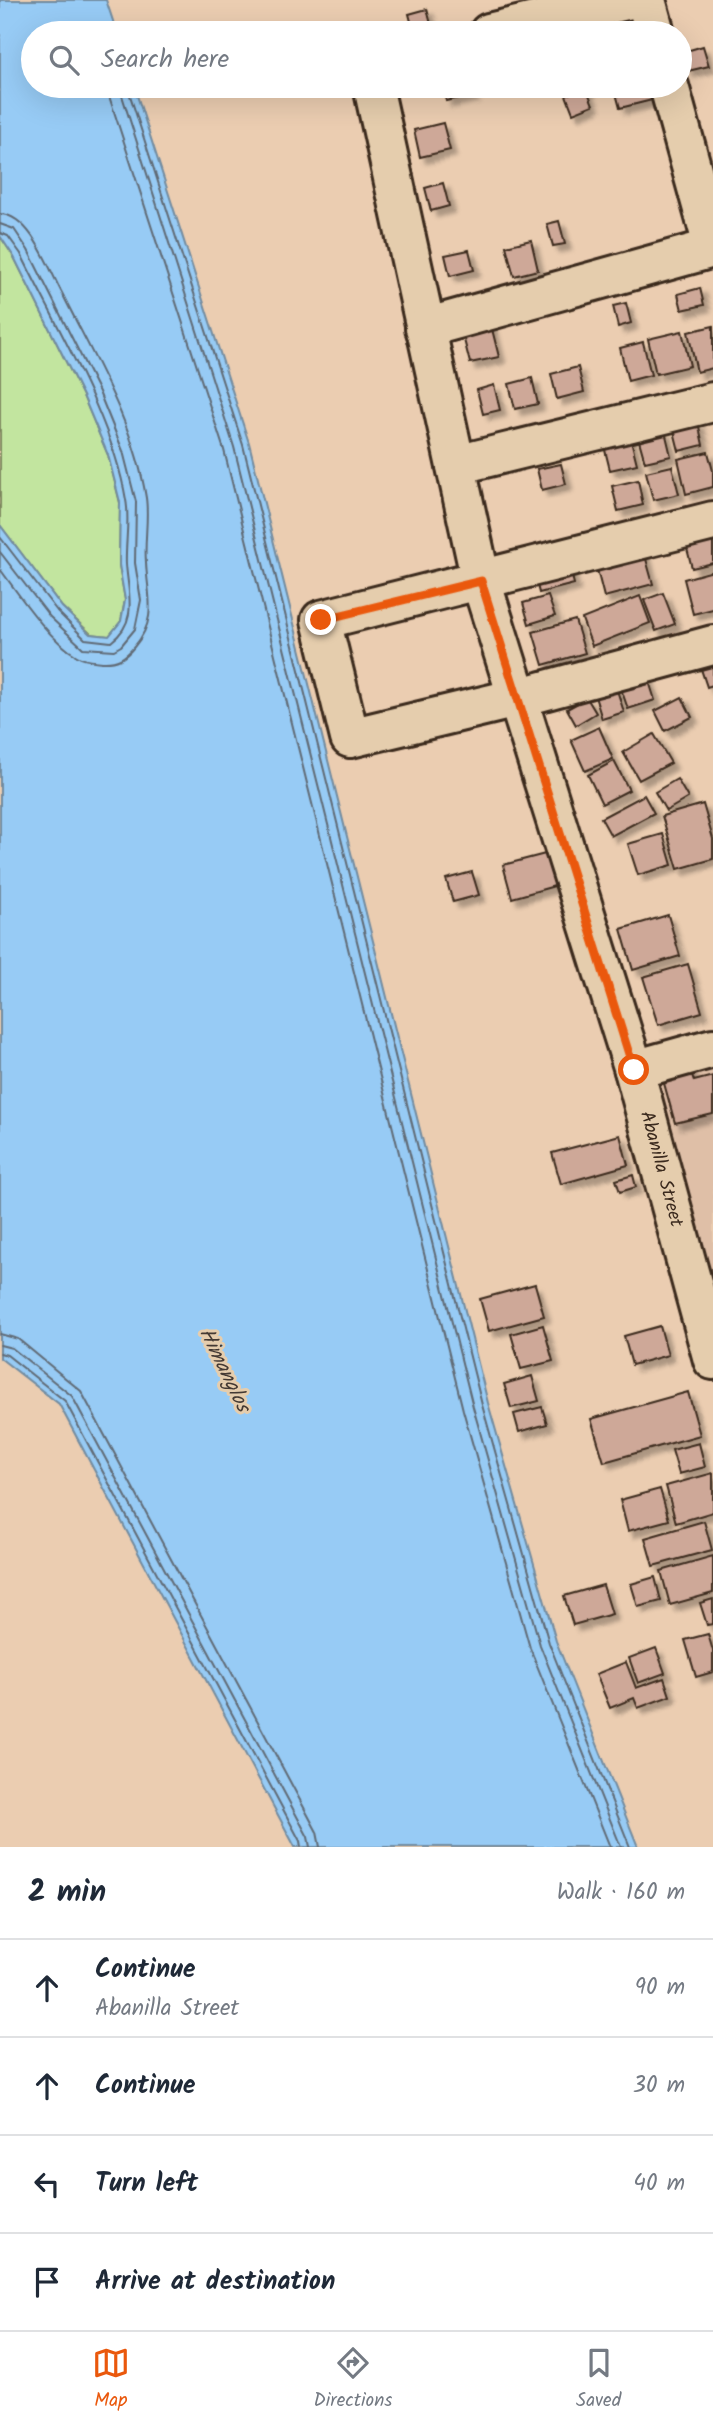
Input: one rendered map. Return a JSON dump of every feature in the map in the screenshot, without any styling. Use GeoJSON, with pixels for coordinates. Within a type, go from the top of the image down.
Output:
{"type":"FeatureCollection","features":[{"type":"Feature","properties":{"kind":"street"},"geometry":{"type":"LineString","coordinates":[[539,21],[626,0]]}},
{"type":"Feature","properties":{"kind":"street"},"geometry":{"type":"LineString","coordinates":[[646,0],[652,21]]}},
{"type":"Feature","properties":{"kind":"street","name":"Abanilla Street"},"geometry":{"type":"LineString","coordinates":[[376,98],[481,581],[634,1070],[713,1360]]}},
{"type":"Feature","properties":{"kind":"street"},"geometry":{"type":"LineString","coordinates":[[425,328],[713,247],[672,98]]}},
{"type":"Feature","properties":{"kind":"street"},"geometry":{"type":"LineString","coordinates":[[456,465],[713,402]]}},
{"type":"Feature","properties":{"kind":"street"},"geometry":{"type":"LineString","coordinates":[[713,521],[321,620],[350,738],[517,698],[713,645]]}},
{"type":"Feature","properties":{"kind":"street"},"geometry":{"type":"LineString","coordinates":[[634,1070],[713,1048]]}},
{"type":"Feature","properties":{"kind":"shaded area"},"geometry":{"type":"Polygon","coordinates":[[[713,1056],[713,1318],[643,1076],[713,1056]]]}},
{"type":"Feature","properties":{"kind":"green space"},"geometry":{"type":"Polygon","coordinates":[[[0,236],[14,257],[84,398],[108,455],[120,503],[119,565],[125,600],[121,621],[109,636],[91,634],[62,607],[0,525],[0,236]]]}},
{"type":"Feature","properties":{"kind":"water","name":"Himanglos"},"geometry":{"type":"Polygon","coordinates":[[[0,0],[106,0],[113,21],[21,21],[21,98],[138,98],[249,443],[488,1403],[556,1641],[638,1847],[295,1847],[59,1404],[0,1358],[0,525],[62,607],[90,634],[109,636],[121,621],[125,600],[119,565],[120,502],[108,455],[84,398],[14,257],[0,236],[0,0]]]}},
{"type":"Feature","properties":{"kind":"building"},"geometry":{"type":"Polygon","coordinates":[[[427,9],[430,21],[411,21],[409,14],[427,9]]]}},
{"type":"Feature","properties":{"kind":"building"},"geometry":{"type":"Polygon","coordinates":[[[703,46],[709,66],[692,70],[692,49],[703,46]]]}},
{"type":"Feature","properties":{"kind":"building"},"geometry":{"type":"Polygon","coordinates":[[[567,98],[590,98],[593,105],[573,113],[567,98]]]}},
{"type":"Feature","properties":{"kind":"building"},"geometry":{"type":"Polygon","coordinates":[[[617,98],[652,100],[620,108],[617,98]]]}},
{"type":"Feature","properties":{"kind":"building"},"geometry":{"type":"Polygon","coordinates":[[[443,123],[450,150],[420,157],[414,130],[443,123]]]}},
{"type":"Feature","properties":{"kind":"building"},"geometry":{"type":"Polygon","coordinates":[[[443,183],[449,206],[431,211],[425,188],[443,183]]]}},
{"type":"Feature","properties":{"kind":"building"},"geometry":{"type":"Polygon","coordinates":[[[559,221],[565,244],[553,246],[547,224],[559,221]]]}},
{"type":"Feature","properties":{"kind":"building"},"geometry":{"type":"Polygon","coordinates":[[[531,240],[538,270],[514,276],[506,246],[531,240]]]}},
{"type":"Feature","properties":{"kind":"building"},"geometry":{"type":"Polygon","coordinates":[[[469,250],[474,270],[450,276],[445,255],[469,250]]]}},
{"type":"Feature","properties":{"kind":"building"},"geometry":{"type":"Polygon","coordinates":[[[700,288],[704,305],[682,310],[678,294],[700,288]]]}},
{"type":"Feature","properties":{"kind":"building"},"geometry":{"type":"Polygon","coordinates":[[[626,303],[631,323],[618,327],[613,306],[626,303]]]}},
{"type":"Feature","properties":{"kind":"building"},"geometry":{"type":"Polygon","coordinates":[[[490,321],[499,357],[470,363],[461,328],[490,321]]]}},
{"type":"Feature","properties":{"kind":"building"},"geometry":{"type":"Polygon","coordinates":[[[713,326],[713,368],[697,372],[688,332],[713,326]]]}},
{"type":"Feature","properties":{"kind":"building"},"geometry":{"type":"Polygon","coordinates":[[[682,331],[690,366],[656,374],[648,339],[682,331]]]}},
{"type":"Feature","properties":{"kind":"building"},"geometry":{"type":"Polygon","coordinates":[[[643,342],[651,375],[628,381],[620,348],[643,342]]]}},
{"type":"Feature","properties":{"kind":"building"},"geometry":{"type":"Polygon","coordinates":[[[578,367],[584,392],[557,399],[551,374],[578,367]]]}},
{"type":"Feature","properties":{"kind":"building"},"geometry":{"type":"Polygon","coordinates":[[[532,378],[538,404],[515,409],[509,384],[532,378]]]}},
{"type":"Feature","properties":{"kind":"building"},"geometry":{"type":"Polygon","coordinates":[[[494,385],[500,410],[483,414],[477,390],[494,385]]]}},
{"type":"Feature","properties":{"kind":"building"},"geometry":{"type":"Polygon","coordinates":[[[698,422],[703,445],[679,451],[673,427],[698,422]]]}},
{"type":"Feature","properties":{"kind":"building"},"geometry":{"type":"Polygon","coordinates":[[[628,428],[637,464],[610,470],[601,434],[628,428]]]}},
{"type":"Feature","properties":{"kind":"building"},"geometry":{"type":"Polygon","coordinates":[[[665,431],[671,456],[645,462],[638,437],[665,431]]]}},
{"type":"Feature","properties":{"kind":"building"},"geometry":{"type":"Polygon","coordinates":[[[708,452],[713,471],[713,487],[686,494],[678,459],[708,452]]]}},
{"type":"Feature","properties":{"kind":"building"},"geometry":{"type":"Polygon","coordinates":[[[561,464],[566,484],[542,490],[537,469],[561,464]]]}},
{"type":"Feature","properties":{"kind":"building"},"geometry":{"type":"Polygon","coordinates":[[[672,466],[679,494],[653,500],[646,472],[672,466]]]}},
{"type":"Feature","properties":{"kind":"building"},"geometry":{"type":"Polygon","coordinates":[[[638,480],[643,505],[618,511],[612,486],[638,480]]]}},
{"type":"Feature","properties":{"kind":"building"},"geometry":{"type":"Polygon","coordinates":[[[713,529],[713,563],[692,568],[684,537],[713,529]]]}},
{"type":"Feature","properties":{"kind":"building"},"geometry":{"type":"Polygon","coordinates":[[[641,541],[653,584],[604,597],[593,554],[641,541]]]}},
{"type":"Feature","properties":{"kind":"building"},"geometry":{"type":"Polygon","coordinates":[[[569,564],[574,584],[539,593],[534,573],[569,564]]]}},
{"type":"Feature","properties":{"kind":"building"},"geometry":{"type":"Polygon","coordinates":[[[713,571],[713,609],[693,614],[684,579],[713,571]]]}},
{"type":"Feature","properties":{"kind":"building"},"geometry":{"type":"Polygon","coordinates":[[[663,593],[675,624],[656,631],[644,600],[663,593]]]}},
{"type":"Feature","properties":{"kind":"building"},"geometry":{"type":"Polygon","coordinates":[[[548,596],[555,616],[529,624],[523,603],[548,596]]]}},
{"type":"Feature","properties":{"kind":"building"},"geometry":{"type":"Polygon","coordinates":[[[640,596],[650,623],[592,646],[582,619],[640,596]]]}},
{"type":"Feature","properties":{"kind":"building"},"geometry":{"type":"Polygon","coordinates":[[[575,620],[585,653],[543,665],[533,632],[575,620]]]}},
{"type":"Feature","properties":{"kind":"building"},"geometry":{"type":"Polygon","coordinates":[[[713,648],[713,685],[707,687],[696,654],[713,648]]]}},
{"type":"Feature","properties":{"kind":"building"},"geometry":{"type":"Polygon","coordinates":[[[647,675],[655,700],[628,709],[619,683],[647,675]]]}},
{"type":"Feature","properties":{"kind":"building"},"geometry":{"type":"Polygon","coordinates":[[[615,684],[624,712],[602,719],[593,690],[615,684]]]}},
{"type":"Feature","properties":{"kind":"building"},"geometry":{"type":"Polygon","coordinates":[[[682,697],[692,717],[665,731],[655,711],[682,697]]]}},
{"type":"Feature","properties":{"kind":"building"},"geometry":{"type":"Polygon","coordinates":[[[587,698],[596,713],[576,725],[567,709],[587,698]]]}},
{"type":"Feature","properties":{"kind":"building"},"geometry":{"type":"Polygon","coordinates":[[[599,727],[613,759],[585,771],[571,740],[599,727]]]}},
{"type":"Feature","properties":{"kind":"building"},"geometry":{"type":"Polygon","coordinates":[[[654,734],[671,763],[639,780],[623,752],[654,734]]]}},
{"type":"Feature","properties":{"kind":"building"},"geometry":{"type":"Polygon","coordinates":[[[614,761],[629,790],[602,804],[588,775],[614,761]]]}},
{"type":"Feature","properties":{"kind":"building"},"geometry":{"type":"Polygon","coordinates":[[[677,779],[688,798],[666,811],[655,792],[677,779]]]}},
{"type":"Feature","properties":{"kind":"building"},"geometry":{"type":"Polygon","coordinates":[[[644,795],[654,813],[611,836],[601,818],[644,795]]]}},
{"type":"Feature","properties":{"kind":"building"},"geometry":{"type":"Polygon","coordinates":[[[703,804],[713,839],[713,859],[678,869],[662,816],[703,804]]]}},
{"type":"Feature","properties":{"kind":"building"},"geometry":{"type":"Polygon","coordinates":[[[663,834],[672,865],[638,875],[628,844],[663,834]]]}},
{"type":"Feature","properties":{"kind":"building"},"geometry":{"type":"Polygon","coordinates":[[[549,853],[558,885],[512,898],[503,865],[549,853]]]}},
{"type":"Feature","properties":{"kind":"building"},"geometry":{"type":"Polygon","coordinates":[[[472,872],[479,895],[453,902],[446,879],[472,872]]]}},
{"type":"Feature","properties":{"kind":"building"},"geometry":{"type":"Polygon","coordinates":[[[668,915],[680,956],[633,970],[621,929],[668,915]]]}},
{"type":"Feature","properties":{"kind":"building"},"geometry":{"type":"Polygon","coordinates":[[[688,964],[702,1012],[658,1025],[643,977],[688,964]]]}},
{"type":"Feature","properties":{"kind":"building"},"geometry":{"type":"Polygon","coordinates":[[[690,1069],[694,1081],[713,1076],[713,1114],[675,1123],[662,1076],[690,1069]]]}},
{"type":"Feature","properties":{"kind":"building"},"geometry":{"type":"Polygon","coordinates":[[[620,1135],[628,1165],[561,1184],[552,1153],[620,1135]]]}},
{"type":"Feature","properties":{"kind":"building"},"geometry":{"type":"Polygon","coordinates":[[[633,1175],[636,1187],[620,1192],[616,1180],[633,1175]]]}},
{"type":"Feature","properties":{"kind":"building"},"geometry":{"type":"Polygon","coordinates":[[[535,1284],[544,1316],[489,1331],[480,1299],[535,1284]]]}},
{"type":"Feature","properties":{"kind":"building"},"geometry":{"type":"Polygon","coordinates":[[[543,1325],[553,1361],[521,1369],[511,1334],[543,1325]]]}},
{"type":"Feature","properties":{"kind":"building"},"geometry":{"type":"Polygon","coordinates":[[[660,1326],[668,1355],[632,1365],[624,1336],[660,1326]]]}},
{"type":"Feature","properties":{"kind":"building"},"geometry":{"type":"Polygon","coordinates":[[[532,1376],[539,1401],[511,1408],[504,1384],[532,1376]]]}},
{"type":"Feature","properties":{"kind":"building"},"geometry":{"type":"Polygon","coordinates":[[[688,1392],[700,1435],[604,1462],[591,1419],[688,1392]]]}},
{"type":"Feature","properties":{"kind":"building"},"geometry":{"type":"Polygon","coordinates":[[[542,1407],[547,1424],[519,1432],[514,1414],[542,1407]]]}},
{"type":"Feature","properties":{"kind":"building"},"geometry":{"type":"Polygon","coordinates":[[[699,1443],[705,1467],[679,1474],[672,1450],[699,1443]]]}},
{"type":"Feature","properties":{"kind":"building"},"geometry":{"type":"Polygon","coordinates":[[[713,1473],[713,1512],[676,1523],[666,1486],[713,1473]]]}},
{"type":"Feature","properties":{"kind":"building"},"geometry":{"type":"Polygon","coordinates":[[[660,1489],[669,1520],[628,1531],[620,1500],[660,1489]]]}},
{"type":"Feature","properties":{"kind":"building"},"geometry":{"type":"Polygon","coordinates":[[[704,1521],[712,1550],[653,1566],[645,1538],[704,1521]]]}},
{"type":"Feature","properties":{"kind":"building"},"geometry":{"type":"Polygon","coordinates":[[[713,1556],[713,1593],[670,1605],[661,1571],[713,1556]]]}},
{"type":"Feature","properties":{"kind":"building"},"geometry":{"type":"Polygon","coordinates":[[[655,1577],[661,1601],[638,1607],[631,1584],[655,1577]]]}},
{"type":"Feature","properties":{"kind":"building"},"geometry":{"type":"Polygon","coordinates":[[[603,1585],[612,1614],[573,1625],[564,1596],[603,1585]]]}},
{"type":"Feature","properties":{"kind":"building"},"geometry":{"type":"Polygon","coordinates":[[[713,1599],[713,1624],[707,1625],[700,1603],[713,1599]]]}},
{"type":"Feature","properties":{"kind":"building"},"geometry":{"type":"Polygon","coordinates":[[[708,1634],[713,1651],[713,1672],[696,1677],[685,1640],[708,1634]]]}},
{"type":"Feature","properties":{"kind":"building"},"geometry":{"type":"Polygon","coordinates":[[[656,1648],[665,1673],[638,1683],[629,1658],[656,1648]]]}},
{"type":"Feature","properties":{"kind":"building"},"geometry":{"type":"Polygon","coordinates":[[[626,1662],[636,1688],[664,1678],[670,1696],[638,1708],[634,1698],[610,1708],[596,1674],[626,1662]]]}},
{"type":"Feature","properties":{"kind":"route"},"geometry":{"type":"LineString","coordinates":[[321,620],[481,581],[634,1070]]}}]}
